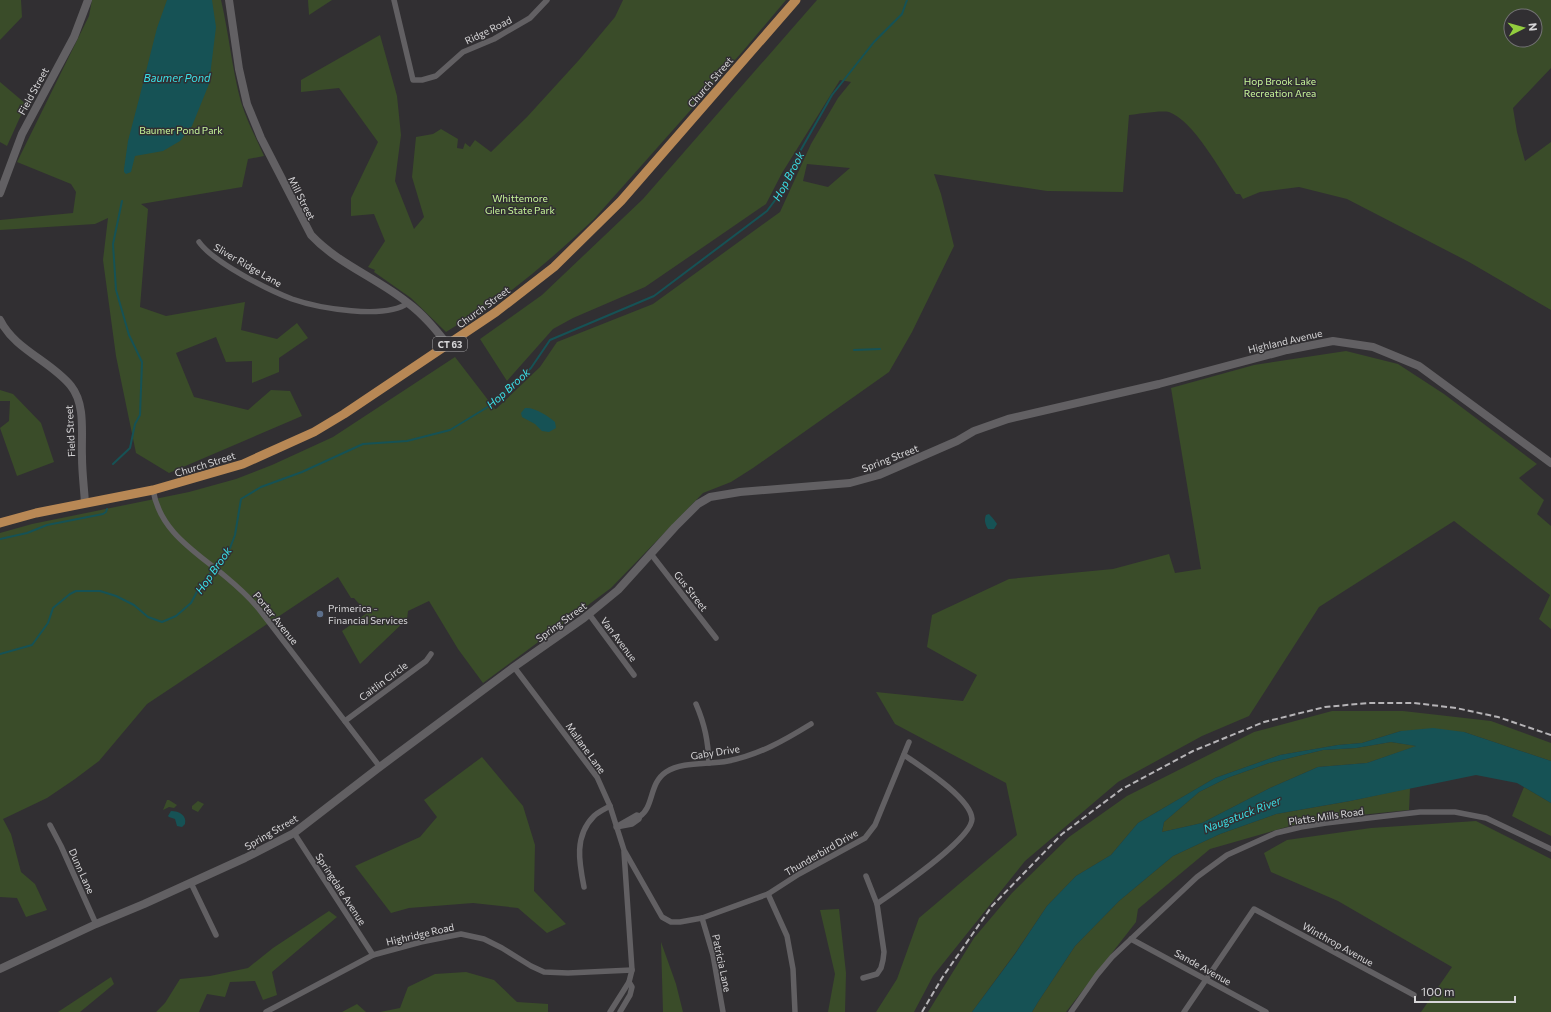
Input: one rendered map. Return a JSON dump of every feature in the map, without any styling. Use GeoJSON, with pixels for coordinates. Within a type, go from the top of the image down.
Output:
{"type":"FeatureCollection","features":[{"type":"Feature","properties":{"kind":"main road","name":"Field Street"},"geometry":{"type":"LineString","coordinates":[[0,193],[22,134],[74,37],[88,0]]}},
{"type":"Feature","properties":{"kind":"main road","name":"Mill Street"},"geometry":{"type":"LineString","coordinates":[[229,0],[244,96],[261,138],[311,235],[321,246],[408,303],[426,319],[448,346]]}},
{"type":"Feature","properties":{"kind":"main road","name":"Church Street"},"geometry":{"type":"LineString","coordinates":[[0,523],[36,513],[153,490],[243,464],[307,435],[344,414],[448,346],[544,276],[577,245],[621,201],[796,0]]}},
{"type":"Feature","properties":{"kind":"main road","name":"Field Street"},"geometry":{"type":"LineString","coordinates":[[0,320],[8,332],[24,347],[64,378],[77,395],[80,407],[82,471],[85,503]]}},
{"type":"Feature","properties":{"kind":"main road","name":"Highland Avenue"},"geometry":{"type":"LineString","coordinates":[[1160,384],[1287,350],[1333,341],[1373,347],[1419,366],[1551,463]]}},
{"type":"Feature","properties":{"kind":"main road","name":"Spring Street"},"geometry":{"type":"LineString","coordinates":[[0,969],[96,924],[191,883],[294,833],[514,667],[589,614],[618,590],[698,504],[710,497],[740,492],[850,482],[879,475],[957,441],[974,431],[1008,419],[1160,384]]}},
{"type":"Feature","properties":{"kind":"street","name":"Ridge Road"},"geometry":{"type":"LineString","coordinates":[[394,0],[413,80],[422,80],[436,76],[463,52],[494,39],[530,18],[547,0]]}},
{"type":"Feature","properties":{"kind":"street","name":"Sliver Ridge Lane"},"geometry":{"type":"LineString","coordinates":[[198,242],[207,252],[225,264],[259,284],[293,299],[340,310],[366,312],[397,309],[408,303]]}},
{"type":"Feature","properties":{"kind":"street","name":"Porter Avenue"},"geometry":{"type":"LineString","coordinates":[[153,490],[156,504],[169,527],[180,540],[242,590],[259,609],[380,767]]}},
{"type":"Feature","properties":{"kind":"street","name":"Gus Street"},"geometry":{"type":"LineString","coordinates":[[651,554],[716,638]]}},
{"type":"Feature","properties":{"kind":"street","name":"Van Avenue"},"geometry":{"type":"LineString","coordinates":[[589,614],[634,675]]}},
{"type":"Feature","properties":{"kind":"street","name":"Caitlin Circle"},"geometry":{"type":"LineString","coordinates":[[345,721],[426,661],[431,654]]}},
{"type":"Feature","properties":{"kind":"street","name":"Mallane Lane"},"geometry":{"type":"LineString","coordinates":[[514,667],[598,777],[610,806],[624,850],[662,917],[671,922],[702,918]]}},
{"type":"Feature","properties":{"kind":"street"},"geometry":{"type":"LineString","coordinates":[[696,704],[706,728],[709,763]]}},
{"type":"Feature","properties":{"kind":"street","name":"Gaby Drive"},"geometry":{"type":"LineString","coordinates":[[616,827],[632,824],[639,819],[646,810],[656,783],[665,773],[680,766],[726,761],[759,752],[783,741],[811,724]]}},
{"type":"Feature","properties":{"kind":"street","name":"Thunderbird Drive"},"geometry":{"type":"LineString","coordinates":[[702,918],[768,894],[799,874],[865,838],[875,825],[909,742]]}},
{"type":"Feature","properties":{"kind":"street"},"geometry":{"type":"LineString","coordinates":[[878,904],[941,857],[969,829],[972,819],[968,808],[954,792],[928,771],[904,755]]}},
{"type":"Feature","properties":{"kind":"street"},"geometry":{"type":"LineString","coordinates":[[584,887],[580,867],[580,847],[583,830],[595,815],[610,806]]}},
{"type":"Feature","properties":{"kind":"street","name":"Platts Mills Road"},"geometry":{"type":"LineString","coordinates":[[1071,1012],[1097,975],[1131,938],[1197,877],[1218,861],[1236,850],[1262,839],[1301,827],[1420,812],[1454,812],[1486,818],[1551,849]]}},
{"type":"Feature","properties":{"kind":"street","name":"Dunn Lane"},"geometry":{"type":"LineString","coordinates":[[50,825],[96,924]]}},
{"type":"Feature","properties":{"kind":"street","name":"Springdale Avenue"},"geometry":{"type":"LineString","coordinates":[[294,833],[373,955]]}},
{"type":"Feature","properties":{"kind":"street","name":"Mallane Lane"},"geometry":{"type":"LineString","coordinates":[[610,1012],[630,982],[632,970],[624,850]]}},
{"type":"Feature","properties":{"kind":"street"},"geometry":{"type":"LineString","coordinates":[[863,978],[877,974],[881,968],[884,952],[878,904],[866,876]]}},
{"type":"Feature","properties":{"kind":"street"},"geometry":{"type":"LineString","coordinates":[[191,883],[216,934]]}},
{"type":"Feature","properties":{"kind":"street"},"geometry":{"type":"LineString","coordinates":[[768,894],[787,936],[793,969],[796,1012]]}},
{"type":"Feature","properties":{"kind":"street","name":"Winthrop Avenue"},"geometry":{"type":"LineString","coordinates":[[1206,979],[1254,909],[1414,995]]}},
{"type":"Feature","properties":{"kind":"street","name":"Patricia Lane"},"geometry":{"type":"LineString","coordinates":[[702,918],[713,954],[723,1012]]}},
{"type":"Feature","properties":{"kind":"street","name":"Highridge Road"},"geometry":{"type":"LineString","coordinates":[[266,1012],[373,955],[422,942],[461,934],[484,939],[544,972],[568,973],[632,970]]}},
{"type":"Feature","properties":{"kind":"street","name":"Sande Avenue"},"geometry":{"type":"LineString","coordinates":[[1131,938],[1266,1012]]}},
{"type":"Feature","properties":{"kind":"street"},"geometry":{"type":"LineString","coordinates":[[1184,1012],[1206,979]]}},
{"type":"Feature","properties":{"kind":"street","name":"Mallane Lane"},"geometry":{"type":"LineString","coordinates":[[620,1012],[630,995],[632,987],[630,982]]}},
{"type":"Feature","properties":{"kind":"green space"},"geometry":{"type":"Polygon","coordinates":[[[0,0],[21,0],[22,17],[0,40],[0,0]]]}},
{"type":"Feature","properties":{"kind":"green space","name":"Baumer Pond Park"},"geometry":{"type":"Polygon","coordinates":[[[92,0],[221,0],[241,102],[264,156],[248,159],[242,187],[141,204],[148,209],[140,307],[166,316],[245,302],[241,330],[277,339],[297,323],[308,338],[279,358],[279,372],[252,383],[252,361],[226,362],[216,337],[176,353],[194,397],[248,410],[271,390],[290,391],[302,416],[169,473],[136,453],[116,356],[103,260],[108,218],[95,224],[0,230],[0,220],[73,213],[76,192],[71,184],[17,162],[89,16],[92,0]]]}},
{"type":"Feature","properties":{"kind":"green space"},"geometry":{"type":"Polygon","coordinates":[[[308,0],[332,0],[309,15],[308,0]]]}},
{"type":"Feature","properties":{"kind":"green space","name":"Whittemore Glen State Park"},"geometry":{"type":"Polygon","coordinates":[[[623,0],[786,0],[743,51],[594,219],[564,247],[500,299],[467,323],[465,320],[446,332],[411,298],[374,272],[375,270],[368,267],[385,241],[374,214],[351,216],[351,198],[378,142],[339,88],[301,92],[301,80],[380,35],[397,96],[401,135],[395,181],[414,229],[424,217],[412,177],[416,137],[433,134],[441,129],[458,139],[457,148],[463,149],[465,143],[470,147],[475,140],[491,152],[527,117],[579,60],[615,17],[623,0]]]}},
{"type":"Feature","properties":{"kind":"green space","name":"Hop Brook Lake Recreation Area"},"geometry":{"type":"Polygon","coordinates":[[[817,0],[1551,0],[1551,68],[1513,108],[1517,132],[1525,161],[1551,142],[1551,310],[1469,262],[1347,199],[1299,187],[1260,192],[1243,199],[1240,194],[1236,194],[1197,136],[1178,117],[1169,112],[1129,115],[1123,192],[1047,191],[934,174],[941,194],[954,246],[912,332],[889,372],[753,468],[731,482],[703,493],[611,588],[483,683],[458,649],[429,601],[408,611],[407,619],[360,664],[342,631],[367,613],[354,598],[351,598],[338,577],[147,704],[99,761],[75,779],[47,798],[3,819],[11,834],[21,872],[35,884],[47,910],[26,917],[17,898],[0,897],[0,533],[32,524],[189,492],[236,479],[272,465],[333,437],[455,357],[496,409],[540,367],[557,342],[653,304],[780,212],[811,144],[838,98],[851,82],[840,80],[782,173],[766,204],[645,287],[573,318],[553,329],[507,381],[480,339],[542,295],[643,199],[817,0]],[[807,164],[803,181],[828,187],[850,168],[807,164]]]}},
{"type":"Feature","properties":{"kind":"green space"},"geometry":{"type":"Polygon","coordinates":[[[0,82],[26,104],[7,146],[0,142],[0,82]]]}},
{"type":"Feature","properties":{"kind":"green space"},"geometry":{"type":"Polygon","coordinates":[[[1346,351],[1398,364],[1444,394],[1537,464],[1519,478],[1544,500],[1537,514],[1551,526],[1551,629],[1539,619],[1550,595],[1454,521],[1319,607],[1249,716],[1202,736],[1118,782],[1025,861],[933,976],[914,1012],[876,1012],[897,979],[919,918],[1017,835],[1006,783],[895,724],[876,692],[963,701],[977,675],[927,647],[932,615],[1009,579],[1113,569],[1169,554],[1175,573],[1201,569],[1171,388],[1254,365],[1346,351]]]}},
{"type":"Feature","properties":{"kind":"green space"},"geometry":{"type":"Polygon","coordinates":[[[0,390],[13,394],[41,423],[54,462],[17,476],[0,428],[9,421],[10,401],[0,401],[0,390]]]}},
{"type":"Feature","properties":{"kind":"green space"},"geometry":{"type":"Polygon","coordinates":[[[1332,711],[1403,711],[1491,721],[1551,743],[1551,761],[1464,732],[1401,731],[1362,743],[1338,745],[1280,755],[1215,778],[1138,823],[1111,855],[1076,876],[1047,906],[1016,952],[972,1012],[928,1012],[974,938],[1012,893],[1069,837],[1127,796],[1254,732],[1332,711]]]}},
{"type":"Feature","properties":{"kind":"green space"},"geometry":{"type":"Polygon","coordinates":[[[1391,742],[1417,746],[1367,763],[1318,767],[1270,788],[1202,823],[1162,832],[1164,822],[1199,792],[1227,778],[1269,763],[1323,750],[1356,748],[1391,742]]]}},
{"type":"Feature","properties":{"kind":"green space"},"geometry":{"type":"Polygon","coordinates":[[[482,757],[523,806],[535,845],[534,891],[566,924],[547,933],[518,908],[473,903],[409,908],[391,913],[355,866],[420,837],[437,817],[424,800],[482,757]]]}},
{"type":"Feature","properties":{"kind":"green space"},"geometry":{"type":"Polygon","coordinates":[[[1524,787],[1551,803],[1551,836],[1512,816],[1524,787]]]}},
{"type":"Feature","properties":{"kind":"green space"},"geometry":{"type":"Polygon","coordinates":[[[1410,788],[1409,810],[1311,820],[1210,849],[1138,909],[1136,922],[1066,1012],[1032,1012],[1075,946],[1119,901],[1173,856],[1220,834],[1276,814],[1350,801],[1410,788]]]}},
{"type":"Feature","properties":{"kind":"green space"},"geometry":{"type":"Polygon","coordinates":[[[167,800],[177,805],[174,808],[169,807],[163,810],[167,800]]]}},
{"type":"Feature","properties":{"kind":"green space"},"geometry":{"type":"Polygon","coordinates":[[[198,801],[204,804],[198,812],[192,809],[192,806],[198,801]]]}},
{"type":"Feature","properties":{"kind":"green space"},"geometry":{"type":"Polygon","coordinates":[[[1476,821],[1551,859],[1551,1012],[1421,1012],[1452,967],[1338,901],[1271,872],[1264,853],[1287,840],[1371,828],[1476,821]]]}},
{"type":"Feature","properties":{"kind":"green space"},"geometry":{"type":"Polygon","coordinates":[[[839,909],[846,973],[845,1012],[828,1012],[835,974],[820,910],[839,909]]]}},
{"type":"Feature","properties":{"kind":"green space"},"geometry":{"type":"Polygon","coordinates":[[[329,911],[337,917],[272,972],[277,995],[263,1000],[255,981],[230,982],[225,997],[207,994],[199,1012],[156,1012],[165,1003],[180,979],[210,976],[248,968],[273,948],[329,911]]]}},
{"type":"Feature","properties":{"kind":"green space"},"geometry":{"type":"Polygon","coordinates":[[[661,942],[676,984],[683,1012],[663,1012],[661,942]]]}},
{"type":"Feature","properties":{"kind":"green space"},"geometry":{"type":"Polygon","coordinates":[[[466,972],[494,980],[517,1002],[548,1004],[548,1012],[380,1012],[400,1008],[408,987],[435,974],[466,972]]]}},
{"type":"Feature","properties":{"kind":"green space"},"geometry":{"type":"Polygon","coordinates":[[[111,977],[114,984],[80,1012],[58,1012],[111,977]]]}},
{"type":"Feature","properties":{"kind":"green space"},"geometry":{"type":"Polygon","coordinates":[[[357,1004],[366,1012],[342,1012],[357,1004]]]}},
{"type":"Feature","properties":{"kind":"water","name":"Baumer Pond"},"geometry":{"type":"Polygon","coordinates":[[[167,0],[212,0],[216,27],[209,84],[192,126],[180,141],[163,151],[135,156],[131,172],[126,174],[124,169],[128,141],[157,28],[167,0]]]}},
{"type":"Feature","properties":{"kind":"water"},"geometry":{"type":"Polygon","coordinates":[[[525,408],[537,410],[545,415],[555,422],[556,428],[549,432],[542,431],[535,424],[522,417],[521,413],[525,408]]]}},
{"type":"Feature","properties":{"kind":"water"},"geometry":{"type":"Polygon","coordinates":[[[989,514],[997,524],[994,529],[988,529],[986,524],[986,515],[989,514]]]}},
{"type":"Feature","properties":{"kind":"water","name":"Naugatuck River"},"geometry":{"type":"Polygon","coordinates":[[[1433,728],[1464,732],[1551,761],[1551,803],[1517,783],[1476,775],[1350,801],[1276,814],[1220,834],[1173,856],[1119,901],[1075,946],[1032,1012],[972,1012],[1015,954],[1047,906],[1076,876],[1111,855],[1138,823],[1215,778],[1280,755],[1338,745],[1362,743],[1401,731],[1433,728]],[[1391,742],[1356,748],[1323,750],[1269,763],[1227,778],[1199,792],[1164,822],[1162,832],[1202,823],[1270,788],[1318,767],[1367,763],[1416,746],[1391,742]]]}},
{"type":"Feature","properties":{"kind":"water"},"geometry":{"type":"Polygon","coordinates":[[[171,811],[177,812],[184,816],[185,824],[182,827],[177,826],[175,819],[168,816],[171,811]]]}},
{"type":"Feature","properties":{"kind":"waterway","name":"Hop Brook"},"geometry":{"type":"LineString","coordinates":[[0,654],[32,645],[48,623],[53,608],[76,591],[100,591],[116,596],[134,605],[148,617],[162,622],[176,616],[191,603],[200,586],[230,548],[235,535],[241,499],[261,487],[302,472],[363,444],[407,441],[450,430],[491,405],[531,368],[550,340],[654,296],[767,211],[779,195],[794,162],[832,95],[874,42],[902,14],[907,0]]}},
{"type":"Feature","properties":{"kind":"waterway"},"geometry":{"type":"LineString","coordinates":[[113,464],[130,448],[135,424],[140,415],[142,362],[129,335],[116,290],[113,244],[122,201]]}},
{"type":"Feature","properties":{"kind":"waterway"},"geometry":{"type":"LineString","coordinates":[[854,350],[880,349]]}},
{"type":"Feature","properties":{"kind":"waterway"},"geometry":{"type":"LineString","coordinates":[[0,539],[27,533],[47,525],[103,514],[107,509]]}},
{"type":"Feature","properties":{"kind":"railway"},"geometry":{"type":"LineString","coordinates":[[922,1012],[942,978],[992,906],[1062,834],[1122,789],[1193,751],[1264,722],[1325,707],[1368,703],[1414,703],[1456,708],[1498,717],[1551,735]]}},
{"type":"Feature","properties":{"kind":"place","name":"Primerica - Financial Services"},"geometry":{"type":"Point","coordinates":[320,614]}}]}
